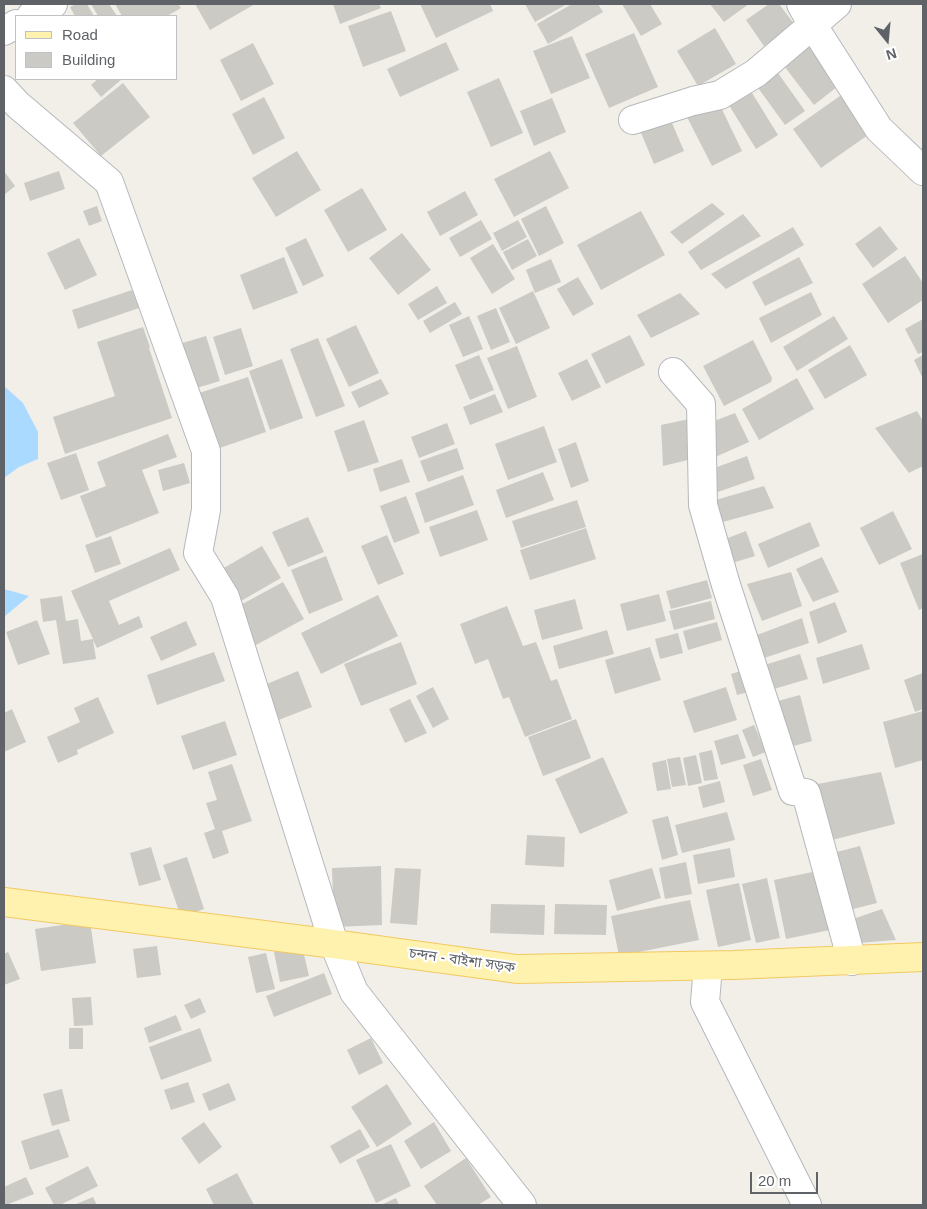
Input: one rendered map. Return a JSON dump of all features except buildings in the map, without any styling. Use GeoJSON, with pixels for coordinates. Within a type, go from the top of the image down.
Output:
{"type":"FeatureCollection","features":[{"type":"Feature","properties":{"kind":"main road","name":"চন্দন - বাইশা সড়ক"},"geometry":{"type":"LineString","coordinates":[[4,902],[517,969],[708,966],[923,957]]}},
{"type":"Feature","properties":{"kind":"street"},"geometry":{"type":"LineString","coordinates":[[33,15],[53,4]]}},
{"type":"Feature","properties":{"kind":"street"},"geometry":{"type":"LineString","coordinates":[[633,120],[693,101],[720,95],[756,74],[807,14],[837,4]]}},
{"type":"Feature","properties":{"kind":"street"},"geometry":{"type":"LineString","coordinates":[[807,14],[878,129],[923,171]]}},
{"type":"Feature","properties":{"kind":"street"},"geometry":{"type":"LineString","coordinates":[[4,31],[15,25]]}},
{"type":"Feature","properties":{"kind":"street"},"geometry":{"type":"LineString","coordinates":[[4,90],[18,105],[109,182],[206,451],[206,510],[198,553],[225,597],[334,944],[354,992],[522,1205]]}},
{"type":"Feature","properties":{"kind":"street"},"geometry":{"type":"LineString","coordinates":[[674,372],[701,404],[704,505],[729,594],[793,791],[806,793],[852,961]]}},
{"type":"Feature","properties":{"kind":"street"},"geometry":{"type":"LineString","coordinates":[[708,966],[705,1002],[807,1205]]}},
{"type":"Feature","properties":{"kind":"water"},"geometry":{"type":"Polygon","coordinates":[[[4,386],[23,403],[38,432],[38,459],[19,467],[4,478],[4,386]]]}},
{"type":"Feature","properties":{"kind":"water"},"geometry":{"type":"Polygon","coordinates":[[[4,589],[29,596],[4,617],[4,589]]]}}]}
